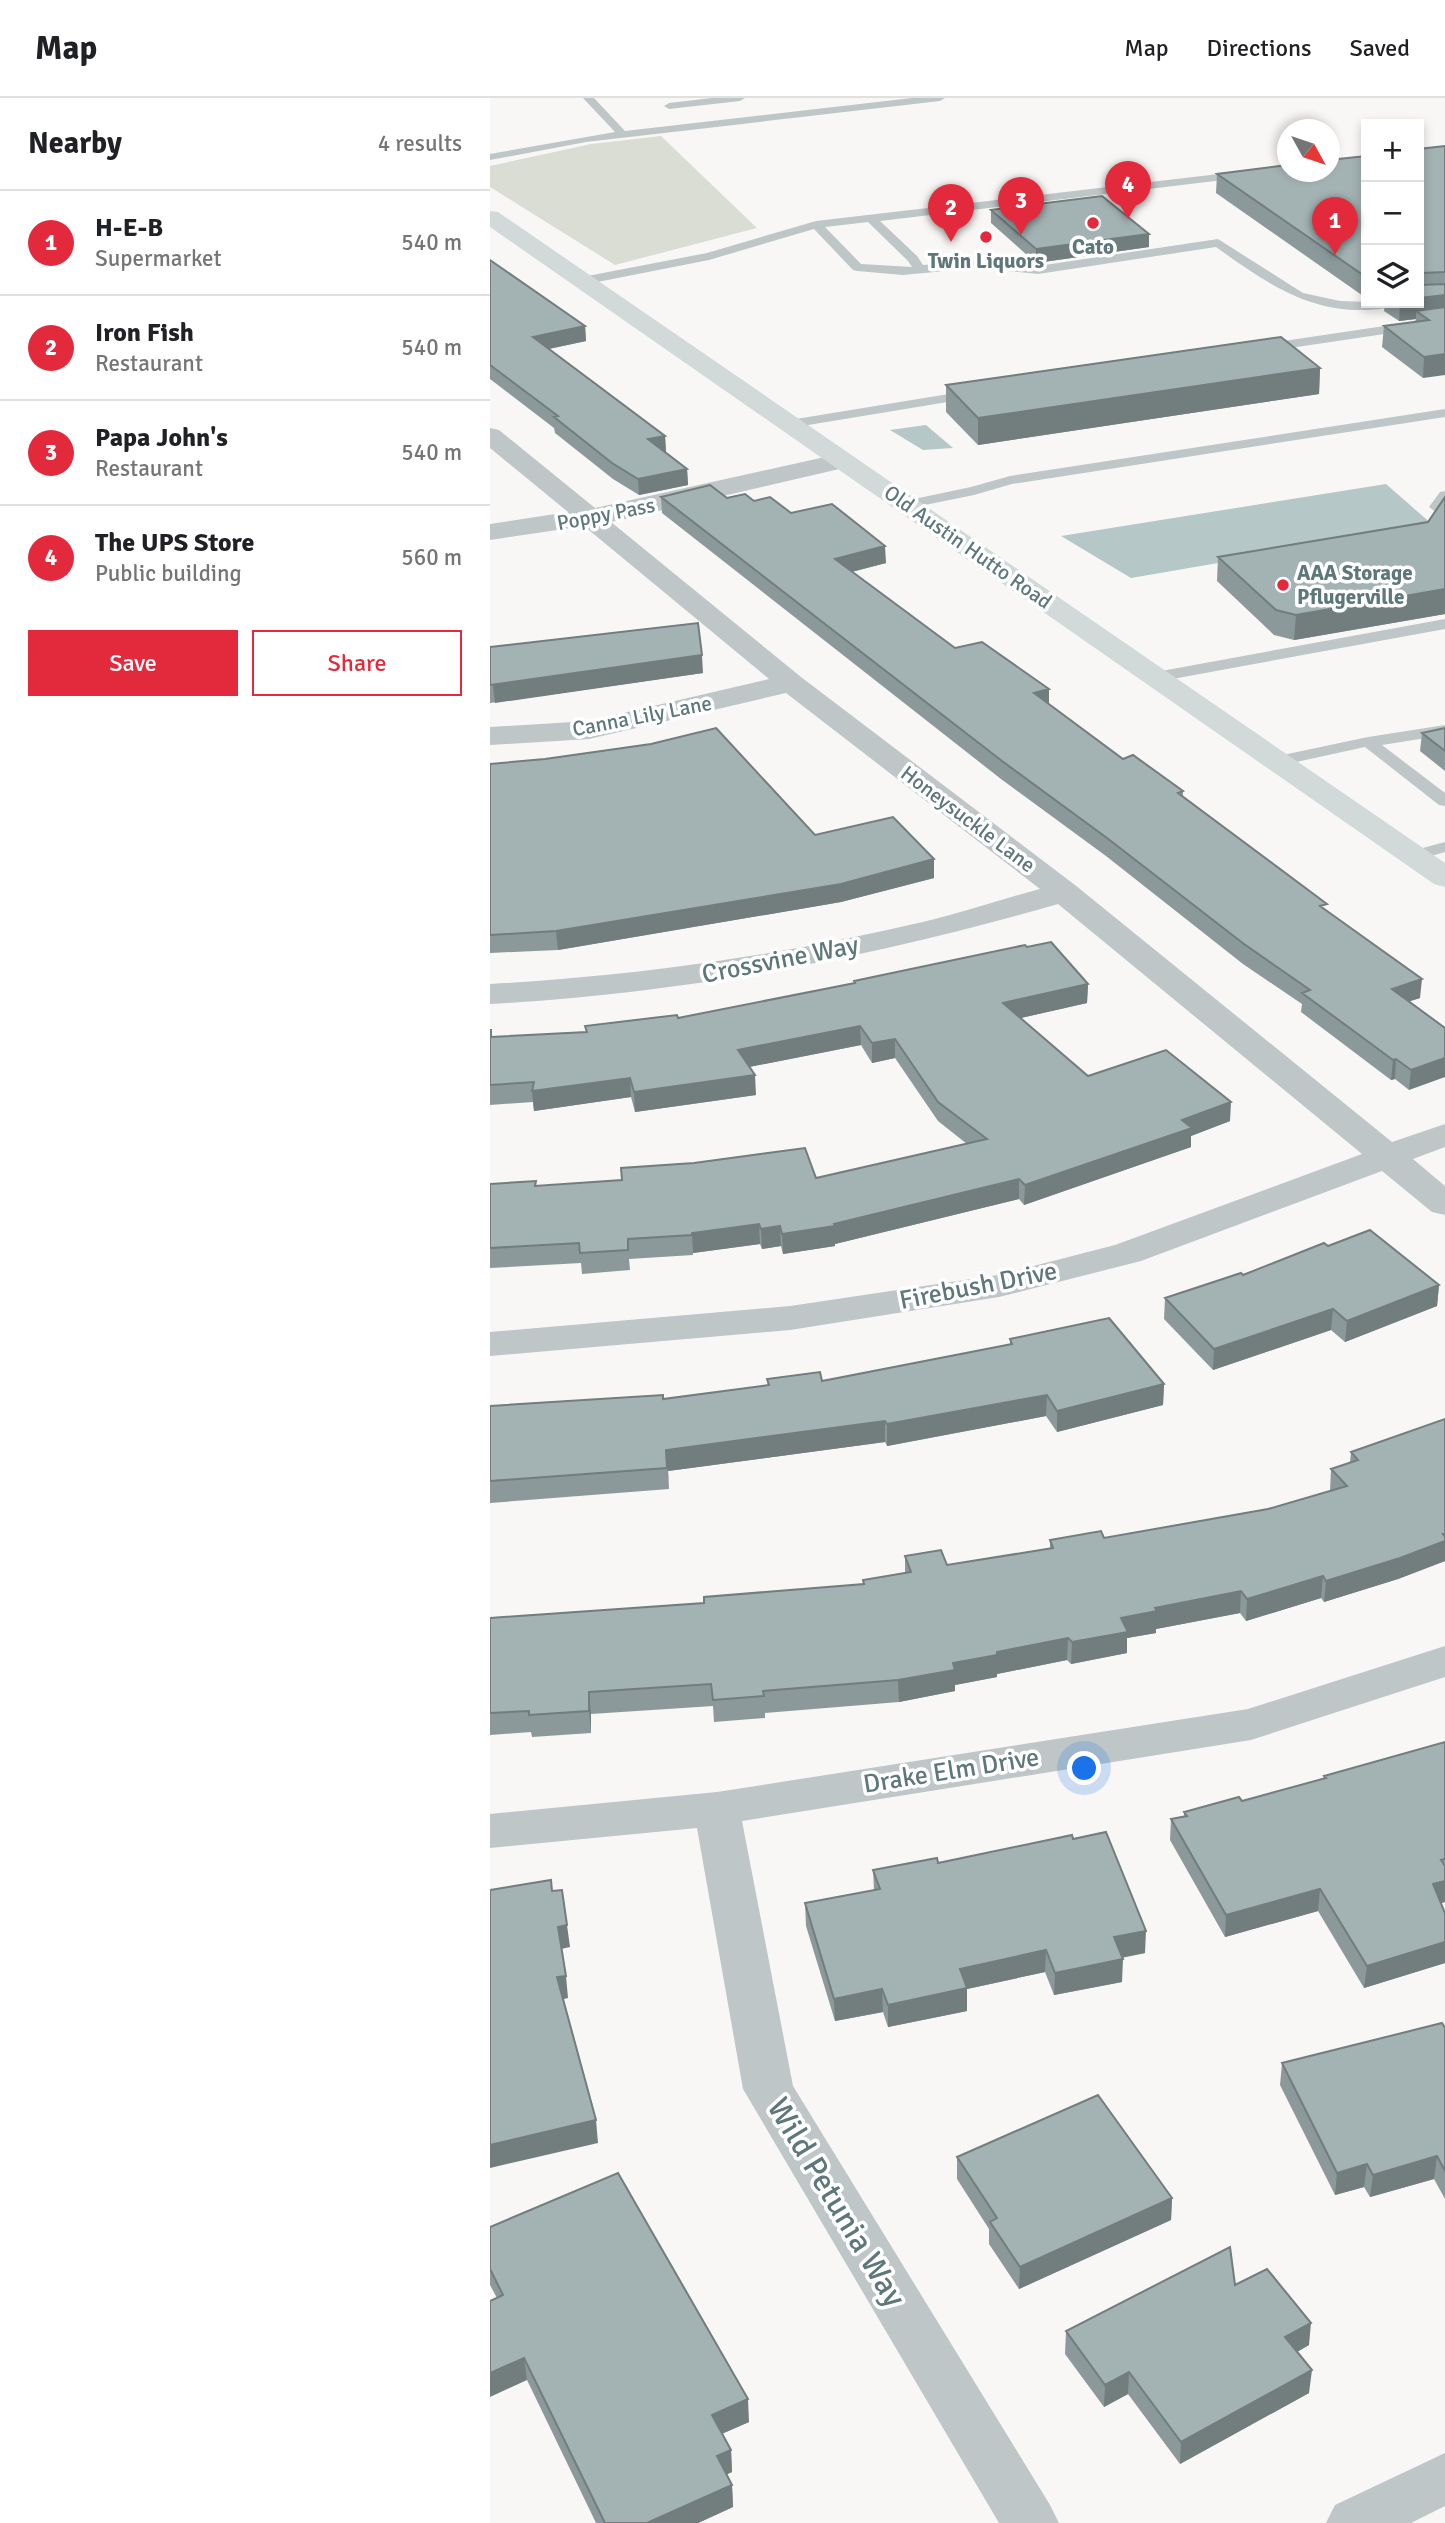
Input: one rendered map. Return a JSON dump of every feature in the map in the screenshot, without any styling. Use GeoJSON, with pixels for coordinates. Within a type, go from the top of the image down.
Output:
{"type":"FeatureCollection","features":[{"type":"Feature","properties":{"kind":"street","name":"Old Austin Hutto Road"},"geometry":{"type":"LineString","coordinates":[[490,218],[1445,877]]}},
{"type":"Feature","properties":{"kind":"street","name":"Honeysuckle Lane"},"geometry":{"type":"LineString","coordinates":[[490,435],[791,683],[1064,892],[1445,1204]]}},
{"type":"Feature","properties":{"kind":"street","name":"Poppy Pass"},"geometry":{"type":"LineString","coordinates":[[490,532],[591,518],[843,461]]}},
{"type":"Feature","properties":{"kind":"street","name":"Canna Lily Lane"},"geometry":{"type":"LineString","coordinates":[[490,736],[589,730],[791,683]]}},
{"type":"Feature","properties":{"kind":"street","name":"Crossvine Way"},"geometry":{"type":"LineString","coordinates":[[490,994],[579,990],[716,973],[932,930],[1064,892]]}},
{"type":"Feature","properties":{"kind":"street","name":"Firebush Drive"},"geometry":{"type":"LineString","coordinates":[[490,1344],[790,1318],[999,1286],[1128,1253],[1445,1135]]}},
{"type":"Feature","properties":{"kind":"street","name":"Drake Elm Drive"},"geometry":{"type":"LineString","coordinates":[[490,1831],[717,1809],[1251,1724],[1445,1661]]}},
{"type":"Feature","properties":{"kind":"street","name":"Wild Petunia Way"},"geometry":{"type":"LineString","coordinates":[[717,1809],[768,2090],[1030,2523]]}},
{"type":"Feature","properties":{"kind":"street"},"geometry":{"type":"LineString","coordinates":[[1355,2523],[1445,2478]]}},
{"type":"Feature","properties":{"kind":"lane"},"geometry":{"type":"LineString","coordinates":[[588,98],[623,135]]}},
{"type":"Feature","properties":{"kind":"lane"},"geometry":{"type":"LineString","coordinates":[[669,106],[740,98]]}},
{"type":"Feature","properties":{"kind":"lane"},"geometry":{"type":"LineString","coordinates":[[490,157],[623,135],[940,98]]}},
{"type":"Feature","properties":{"kind":"lane"},"geometry":{"type":"LineString","coordinates":[[582,281],[709,256],[816,225],[1277,170]]}},
{"type":"Feature","properties":{"kind":"lane"},"geometry":{"type":"LineString","coordinates":[[871,219],[913,259],[919,269]]}},
{"type":"Feature","properties":{"kind":"lane"},"geometry":{"type":"LineString","coordinates":[[816,225],[857,267],[903,271],[977,264],[1038,270],[1218,243],[1281,289],[1321,304],[1361,307]]}},
{"type":"Feature","properties":{"kind":"lane"},"geometry":{"type":"LineString","coordinates":[[1256,349],[1445,321]]}},
{"type":"Feature","properties":{"kind":"lane"},"geometry":{"type":"LineString","coordinates":[[790,425],[982,392]]}},
{"type":"Feature","properties":{"kind":"lane"},"geometry":{"type":"LineString","coordinates":[[905,505],[974,491],[1010,480],[1445,413]]}},
{"type":"Feature","properties":{"kind":"lane"},"geometry":{"type":"LineString","coordinates":[[1445,495],[1436,507],[1445,515]]}},
{"type":"Feature","properties":{"kind":"lane"},"geometry":{"type":"LineString","coordinates":[[1156,677],[1445,624]]}},
{"type":"Feature","properties":{"kind":"lane"},"geometry":{"type":"LineString","coordinates":[[1279,761],[1368,742],[1445,730]]}},
{"type":"Feature","properties":{"kind":"lane"},"geometry":{"type":"LineString","coordinates":[[1368,742],[1445,800]]}},
{"type":"Feature","properties":{"kind":"lane"},"geometry":{"type":"LineString","coordinates":[[1414,856],[1445,847]]}},
{"type":"Feature","properties":{"kind":"shaded area"},"geometry":{"type":"Polygon","coordinates":[[[661,136],[757,228],[615,265],[490,187],[490,166],[591,144],[661,136]]]}},
{"type":"Feature","properties":{"kind":"shaded area"},"geometry":{"type":"Polygon","coordinates":[[[926,425],[953,448],[923,450],[890,430],[926,425]]]}},
{"type":"Feature","properties":{"kind":"shaded area"},"geometry":{"type":"Polygon","coordinates":[[[1386,484],[1434,526],[1131,578],[1061,536],[1386,484]]]}},
{"type":"Feature","properties":{"kind":"building"},"geometry":{"type":"Polygon","coordinates":[[[1445,146],[1445,272],[1424,273],[1424,148],[1445,146]]]}},
{"type":"Feature","properties":{"kind":"building"},"geometry":{"type":"Polygon","coordinates":[[[1361,157],[1361,274],[1217,174],[1277,166],[1277,182],[1340,182],[1340,159],[1361,157]]]}},
{"type":"Feature","properties":{"kind":"building"},"geometry":{"type":"Polygon","coordinates":[[[1102,196],[1149,234],[1036,249],[991,210],[1102,196]]]}},
{"type":"Feature","properties":{"kind":"building"},"geometry":{"type":"Polygon","coordinates":[[[490,260],[585,326],[533,337],[665,436],[648,439],[687,469],[638,479],[612,463],[554,417],[558,416],[490,365],[490,260]]]}},
{"type":"Feature","properties":{"kind":"building"},"geometry":{"type":"Polygon","coordinates":[[[1445,284],[1445,295],[1424,297],[1424,285],[1445,284]]]}},
{"type":"Feature","properties":{"kind":"building"},"geometry":{"type":"Polygon","coordinates":[[[1445,307],[1445,354],[1424,357],[1384,326],[1429,320],[1416,311],[1445,307]]]}},
{"type":"Feature","properties":{"kind":"building"},"geometry":{"type":"Polygon","coordinates":[[[1281,337],[1320,368],[978,418],[946,385],[1281,337]]]}},
{"type":"Feature","properties":{"kind":"building"},"geometry":{"type":"Polygon","coordinates":[[[710,485],[727,498],[745,494],[754,501],[770,497],[791,513],[832,504],[885,546],[835,559],[955,648],[982,642],[1049,689],[1034,693],[1123,759],[1133,755],[1183,791],[1178,793],[1327,904],[1320,906],[1422,979],[1392,989],[1445,1028],[1445,1058],[1411,1070],[1396,1059],[1393,1060],[1302,993],[1310,990],[1244,944],[1002,761],[661,497],[710,485]]]}},
{"type":"Feature","properties":{"kind":"building"},"geometry":{"type":"Polygon","coordinates":[[[1445,497],[1445,589],[1296,615],[1276,610],[1218,557],[1428,522],[1445,497]]]}},
{"type":"Feature","properties":{"kind":"building"},"geometry":{"type":"Polygon","coordinates":[[[698,623],[702,655],[490,685],[490,647],[698,623]]]}},
{"type":"Feature","properties":{"kind":"building"},"geometry":{"type":"Polygon","coordinates":[[[716,728],[815,835],[893,817],[934,859],[841,884],[556,931],[490,935],[490,764],[651,744],[716,728]]]}},
{"type":"Feature","properties":{"kind":"building"},"geometry":{"type":"Polygon","coordinates":[[[1445,728],[1445,751],[1422,733],[1445,728]]]}},
{"type":"Feature","properties":{"kind":"building"},"geometry":{"type":"Polygon","coordinates":[[[1051,942],[1088,984],[1003,1003],[1088,1076],[1166,1050],[1231,1102],[1182,1120],[1192,1128],[1025,1185],[1019,1179],[834,1224],[835,1226],[782,1234],[780,1226],[761,1229],[759,1224],[692,1235],[628,1239],[628,1250],[580,1253],[579,1243],[490,1248],[490,1184],[536,1181],[535,1186],[622,1180],[621,1168],[694,1163],[805,1148],[816,1178],[987,1139],[938,1102],[895,1039],[872,1043],[860,1026],[738,1050],[755,1075],[634,1092],[630,1078],[532,1091],[534,1082],[490,1085],[490,1030],[491,1037],[587,1032],[585,1026],[677,1015],[678,1018],[855,983],[854,981],[1025,945],[1027,947],[1051,942]]]}},
{"type":"Feature","properties":{"kind":"building"},"geometry":{"type":"Polygon","coordinates":[[[1370,1230],[1439,1285],[1347,1321],[1333,1309],[1214,1349],[1165,1298],[1241,1273],[1243,1275],[1324,1243],[1328,1246],[1370,1230]]]}},
{"type":"Feature","properties":{"kind":"building"},"geometry":{"type":"Polygon","coordinates":[[[1109,1318],[1164,1384],[1057,1411],[1047,1395],[887,1424],[885,1421],[666,1450],[667,1468],[490,1481],[490,1406],[663,1395],[663,1399],[769,1385],[767,1379],[820,1372],[822,1381],[1012,1344],[1010,1339],[1109,1318]]]}},
{"type":"Feature","properties":{"kind":"building"},"geometry":{"type":"Polygon","coordinates":[[[1445,1419],[1445,1541],[1326,1581],[1323,1576],[1247,1599],[1241,1591],[1155,1608],[1157,1611],[1121,1618],[1128,1632],[1072,1642],[1068,1638],[997,1652],[997,1655],[953,1663],[955,1670],[898,1680],[763,1691],[764,1696],[713,1700],[711,1684],[589,1692],[589,1711],[529,1715],[529,1711],[490,1713],[490,1618],[704,1603],[704,1597],[864,1584],[863,1580],[911,1572],[905,1556],[941,1550],[947,1565],[1053,1548],[1050,1540],[1101,1531],[1104,1538],[1268,1509],[1347,1486],[1331,1469],[1358,1460],[1351,1452],[1445,1419]]]}},
{"type":"Feature","properties":{"kind":"building"},"geometry":{"type":"Polygon","coordinates":[[[1445,1742],[1445,1859],[1441,1860],[1445,1866],[1445,1881],[1433,1884],[1445,1913],[1445,1942],[1367,1966],[1320,1889],[1226,1915],[1171,1819],[1187,1816],[1184,1812],[1239,1797],[1242,1801],[1445,1742]]]}},
{"type":"Feature","properties":{"kind":"building"},"geometry":{"type":"Polygon","coordinates":[[[1106,1832],[1146,1931],[1114,1937],[1123,1959],[1055,1973],[1046,1950],[960,1969],[967,1988],[888,2005],[882,1989],[834,1999],[805,1903],[880,1889],[873,1870],[937,1858],[938,1863],[1072,1835],[1073,1839],[1106,1832]]]}},
{"type":"Feature","properties":{"kind":"building"},"geometry":{"type":"Polygon","coordinates":[[[551,1880],[552,1891],[562,1890],[567,1925],[558,1927],[566,1976],[557,1977],[596,2120],[490,2145],[490,1890],[551,1880]]]}},
{"type":"Feature","properties":{"kind":"building"},"geometry":{"type":"Polygon","coordinates":[[[1442,2023],[1445,2028],[1445,2171],[1437,2156],[1373,2175],[1367,2164],[1337,2173],[1282,2063],[1442,2023]]]}},
{"type":"Feature","properties":{"kind":"building"},"geometry":{"type":"Polygon","coordinates":[[[1098,2095],[1172,2198],[1020,2267],[990,2222],[997,2218],[957,2157],[1098,2095]]]}},
{"type":"Feature","properties":{"kind":"building"},"geometry":{"type":"Polygon","coordinates":[[[618,2173],[748,2399],[712,2415],[731,2450],[717,2456],[732,2485],[647,2523],[605,2523],[524,2358],[490,2373],[490,2301],[503,2295],[490,2269],[490,2227],[618,2173]]]}},
{"type":"Feature","properties":{"kind":"building"},"geometry":{"type":"Polygon","coordinates":[[[1230,2247],[1235,2285],[1267,2269],[1311,2323],[1285,2337],[1312,2370],[1181,2442],[1129,2372],[1105,2385],[1066,2331],[1230,2247]]]}},
{"type":"Feature","properties":{"kind":"place","name":"The UPS Store"},"geometry":{"type":"Point","coordinates":[1128,219]}},
{"type":"Feature","properties":{"kind":"place","name":"Cato"},"geometry":{"type":"Point","coordinates":[1093,223]}},
{"type":"Feature","properties":{"kind":"place","name":"Papa John's"},"geometry":{"type":"Point","coordinates":[1021,235]}},
{"type":"Feature","properties":{"kind":"place","name":"Twin Liquors"},"geometry":{"type":"Point","coordinates":[986,237]}},
{"type":"Feature","properties":{"kind":"place","name":"Iron Fish"},"geometry":{"type":"Point","coordinates":[951,242]}},
{"type":"Feature","properties":{"kind":"place","name":"H-E-B"},"geometry":{"type":"Point","coordinates":[1335,255]}},
{"type":"Feature","properties":{"kind":"place","name":"AAA Storage Pflugerville"},"geometry":{"type":"Point","coordinates":[1283,585]}}]}
